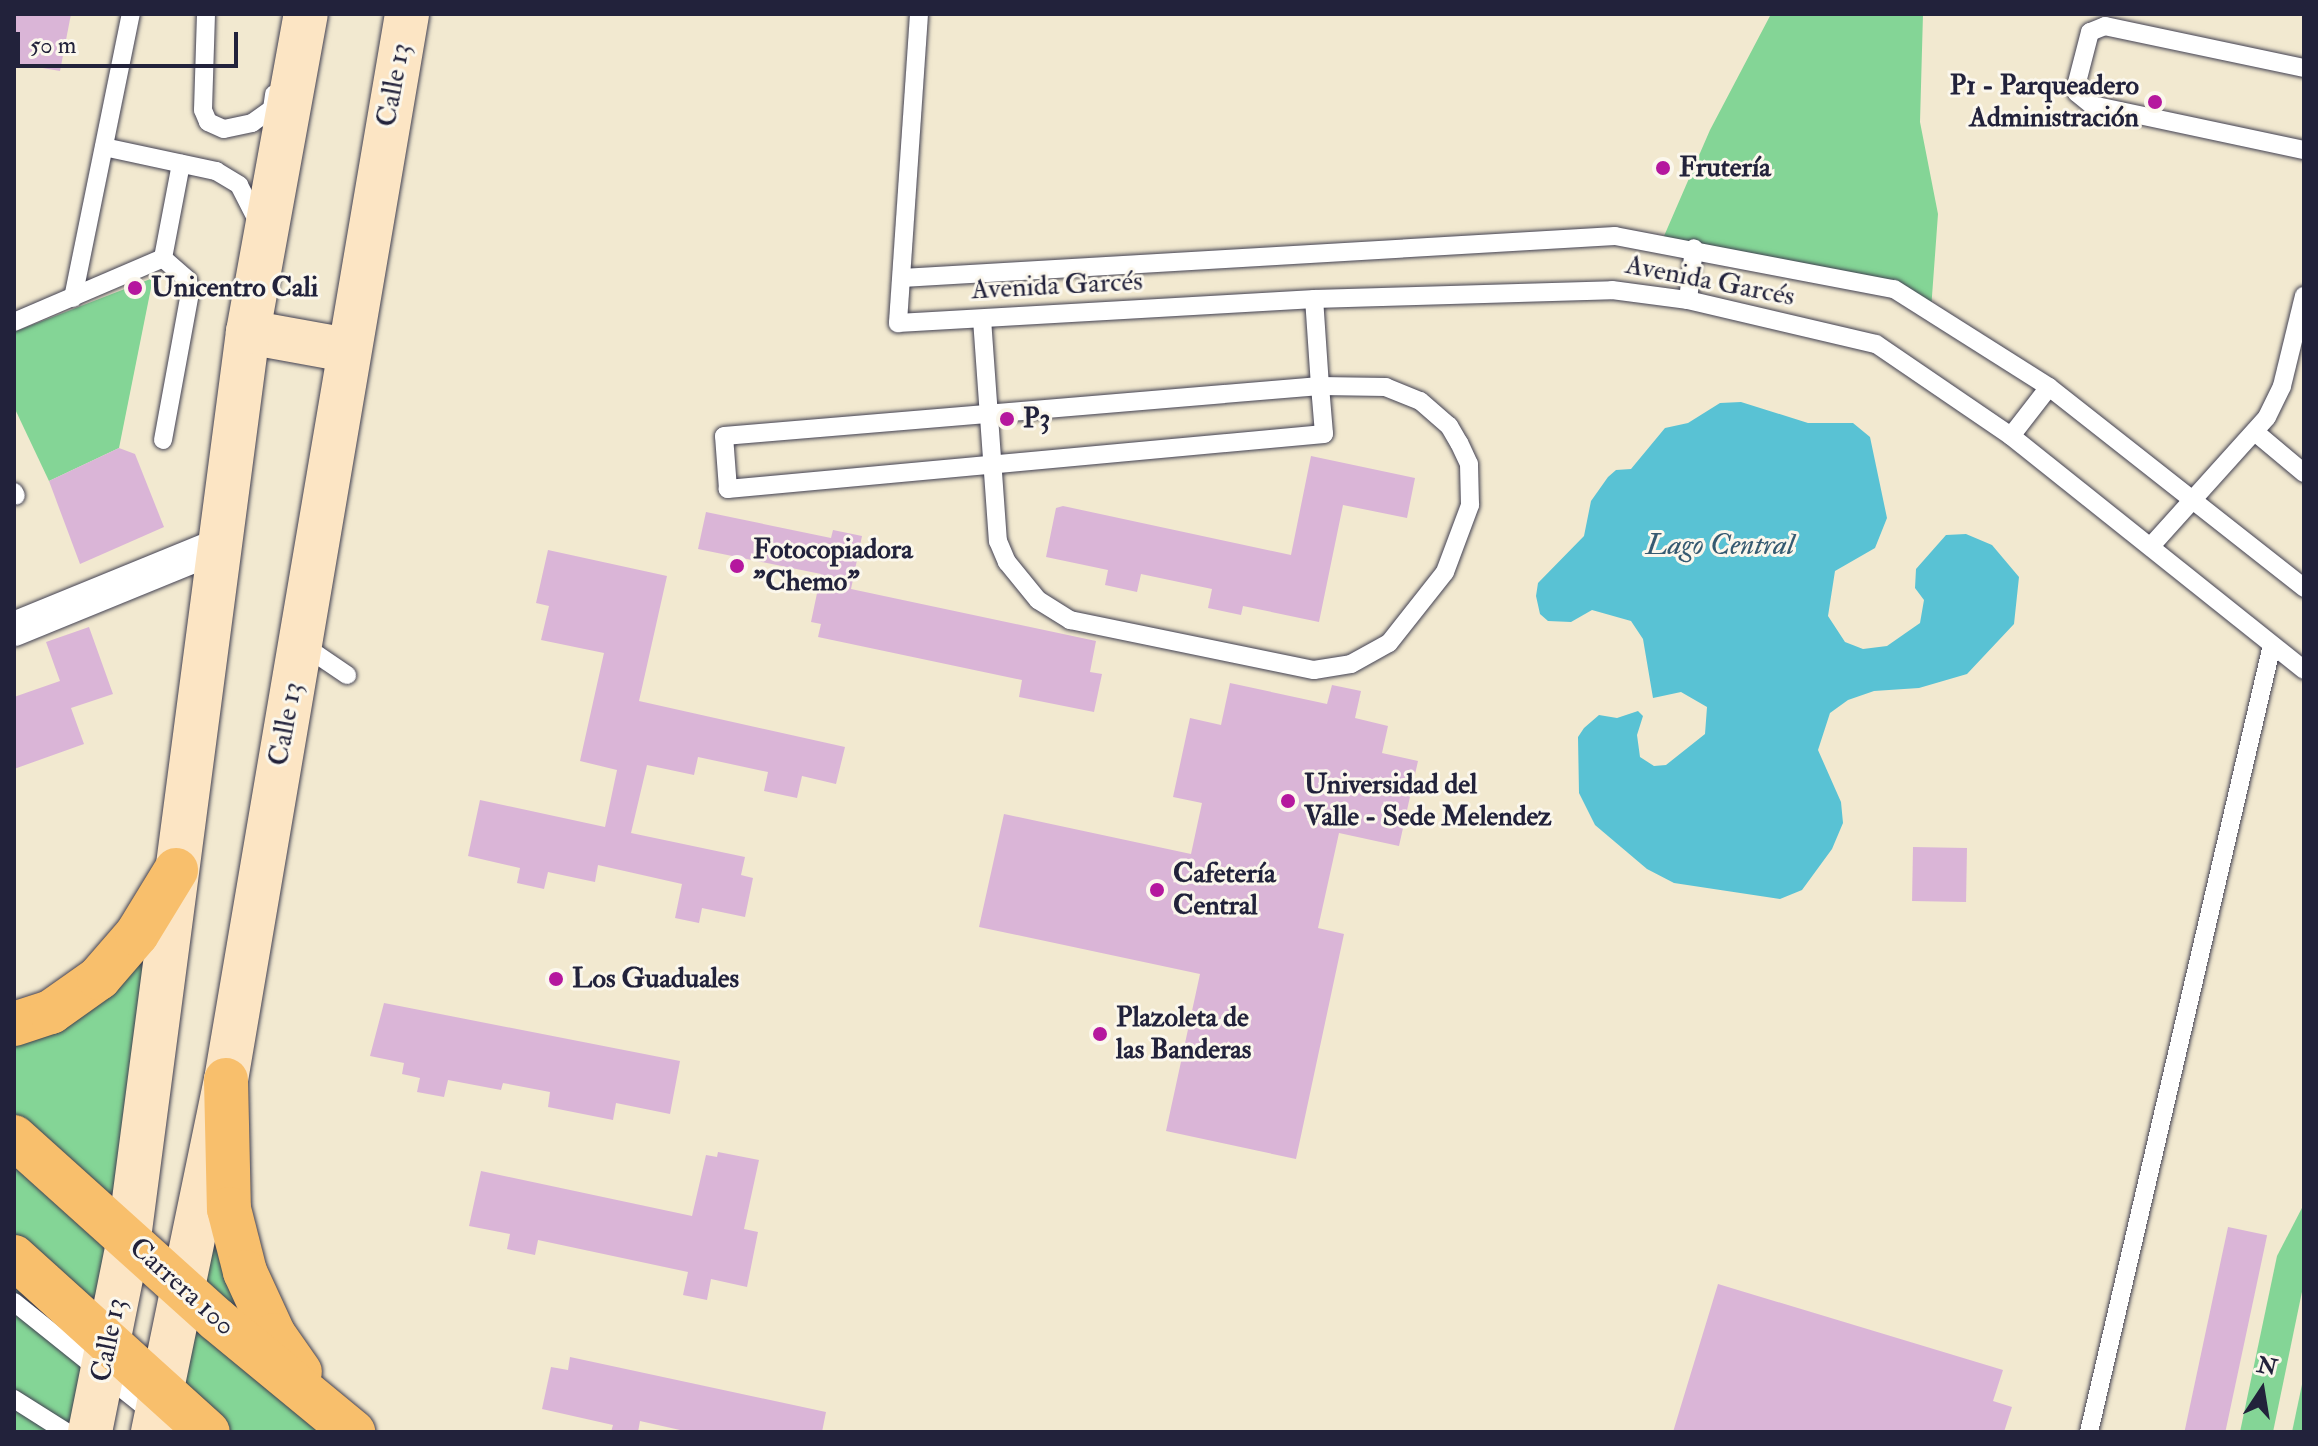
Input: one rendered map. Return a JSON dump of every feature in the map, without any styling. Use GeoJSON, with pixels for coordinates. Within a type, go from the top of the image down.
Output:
{"type":"FeatureCollection","features":[{"type":"Feature","properties":{"kind":"main road","name":"Calle 13"},"geometry":{"type":"LineString","coordinates":[[163,1418],[226,1080],[347,350],[407,14]]}},
{"type":"Feature","properties":{"kind":"main road","name":"Calle 13"},"geometry":{"type":"LineString","coordinates":[[90,1432],[129,1238],[217,546],[248,332],[306,15]]}},
{"type":"Feature","properties":{"kind":"main road"},"geometry":{"type":"LineString","coordinates":[[248,332],[347,350]]}},
{"type":"Feature","properties":{"kind":"main road"},"geometry":{"type":"LineString","coordinates":[[14,1024],[51,1012],[99,978],[137,934],[176,870]]}},
{"type":"Feature","properties":{"kind":"main road"},"geometry":{"type":"LineString","coordinates":[[226,1080],[229,1209],[245,1272],[274,1335],[315,1393],[354,1432]]}},
{"type":"Feature","properties":{"kind":"main road","name":"Carrera 100"},"geometry":{"type":"LineString","coordinates":[[14,1137],[185,1291],[354,1432]]}},
{"type":"Feature","properties":{"kind":"main road"},"geometry":{"type":"LineString","coordinates":[[14,1257],[163,1418],[208,1432]]}},
{"type":"Feature","properties":{"kind":"street"},"geometry":{"type":"LineString","coordinates":[[14,629],[217,546]]}},
{"type":"Feature","properties":{"kind":"lane"},"geometry":{"type":"LineString","coordinates":[[73,298],[131,14]]}},
{"type":"Feature","properties":{"kind":"lane"},"geometry":{"type":"LineString","coordinates":[[206,14],[203,110],[212,126],[224,129],[252,123],[272,109],[285,29],[306,15]]}},
{"type":"Feature","properties":{"kind":"lane"},"geometry":{"type":"LineString","coordinates":[[902,278],[919,14]]}},
{"type":"Feature","properties":{"kind":"lane"},"geometry":{"type":"LineString","coordinates":[[2304,68],[2105,26],[2090,32],[2076,86],[2077,93],[2092,105],[2304,150]]}},
{"type":"Feature","properties":{"kind":"lane"},"geometry":{"type":"LineString","coordinates":[[104,147],[216,171],[239,185],[254,207],[265,244]]}},
{"type":"Feature","properties":{"kind":"lane"},"geometry":{"type":"LineString","coordinates":[[163,258],[181,164]]}},
{"type":"Feature","properties":{"kind":"lane","name":"Avenida Garcés"},"geometry":{"type":"LineString","coordinates":[[2304,588],[2049,387],[1894,289],[1694,248],[1615,236],[902,278],[898,323],[1314,299],[1612,290],[1688,300],[1876,344],[2011,436],[2304,670]]}},
{"type":"Feature","properties":{"kind":"lane"},"geometry":{"type":"LineString","coordinates":[[1688,300],[1694,248]]}},
{"type":"Feature","properties":{"kind":"lane"},"geometry":{"type":"LineString","coordinates":[[14,322],[163,258]]}},
{"type":"Feature","properties":{"kind":"lane"},"geometry":{"type":"LineString","coordinates":[[163,258],[188,280],[190,293],[163,440]]}},
{"type":"Feature","properties":{"kind":"lane"},"geometry":{"type":"LineString","coordinates":[[2151,546],[2191,498],[2255,432],[2282,386],[2304,296]]}},
{"type":"Feature","properties":{"kind":"lane"},"geometry":{"type":"LineString","coordinates":[[982,319],[986,416],[991,466],[998,541],[1007,562],[1038,600],[1070,620],[1293,669],[1351,664],[1389,643],[1445,572],[1470,505],[1469,464],[1449,426],[1406,392],[1320,386],[986,416],[724,436],[728,489],[991,466],[1324,434],[1320,386],[1314,299]]}},
{"type":"Feature","properties":{"kind":"lane"},"geometry":{"type":"LineString","coordinates":[[2011,436],[2049,387]]}},
{"type":"Feature","properties":{"kind":"lane"},"geometry":{"type":"LineString","coordinates":[[2255,432],[2304,473]]}},
{"type":"Feature","properties":{"kind":"lane"},"geometry":{"type":"LineString","coordinates":[[300,643],[347,675]]}},
{"type":"Feature","properties":{"kind":"lane"},"geometry":{"type":"LineString","coordinates":[[2089,1432],[2272,645]]}},
{"type":"Feature","properties":{"kind":"lane"},"geometry":{"type":"LineString","coordinates":[[14,1302],[106,1359]]}},
{"type":"Feature","properties":{"kind":"lane"},"geometry":{"type":"LineString","coordinates":[[14,1399],[66,1432]]}},
{"type":"Feature","properties":{"kind":"green space"},"geometry":{"type":"Polygon","coordinates":[[[1771,14],[1923,14],[1920,122],[1938,214],[1931,310],[1894,289],[1661,243],[1710,130],[1771,14]]]}},
{"type":"Feature","properties":{"kind":"green space"},"geometry":{"type":"Polygon","coordinates":[[[153,278],[119,448],[49,481],[14,407],[14,332],[153,278]]]}},
{"type":"Feature","properties":{"kind":"green space"},"geometry":{"type":"Polygon","coordinates":[[[176,870],[90,1432],[14,1432],[14,1024],[51,1012],[176,870]]]}},
{"type":"Feature","properties":{"kind":"green space"},"geometry":{"type":"Polygon","coordinates":[[[226,1080],[245,1272],[355,1432],[153,1432],[226,1080]]]}},
{"type":"Feature","properties":{"kind":"green space"},"geometry":{"type":"Polygon","coordinates":[[[2304,1204],[2304,1282],[2273,1432],[2240,1432],[2277,1256],[2304,1204]]]}},
{"type":"Feature","properties":{"kind":"green space"},"geometry":{"type":"Polygon","coordinates":[[[2304,1375],[2304,1432],[2292,1432],[2304,1375]]]}},
{"type":"Feature","properties":{"kind":"water","name":"Lago Central"},"geometry":{"type":"Polygon","coordinates":[[[1741,402],[1808,423],[1853,423],[1870,437],[1887,518],[1875,548],[1835,571],[1828,616],[1845,642],[1863,649],[1887,646],[1920,623],[1924,600],[1915,588],[1916,569],[1946,535],[1966,534],[1992,545],[2019,577],[2014,624],[1967,674],[1919,688],[1874,691],[1848,700],[1830,713],[1818,750],[1841,802],[1843,823],[1832,849],[1802,890],[1780,899],[1674,883],[1647,869],[1595,825],[1579,793],[1578,737],[1584,728],[1599,715],[1617,718],[1638,711],[1643,716],[1637,735],[1640,757],[1654,766],[1666,765],[1705,734],[1707,707],[1681,692],[1653,698],[1643,639],[1631,621],[1592,610],[1571,622],[1548,621],[1540,614],[1536,596],[1538,583],[1584,536],[1591,501],[1608,477],[1616,470],[1631,469],[1665,428],[1688,423],[1720,403],[1741,402]]]}},
{"type":"Feature","properties":{"kind":"building"},"geometry":{"type":"Polygon","coordinates":[[[14,14],[71,14],[60,71],[14,63],[14,14]]]}},
{"type":"Feature","properties":{"kind":"building"},"geometry":{"type":"Polygon","coordinates":[[[119,448],[135,454],[164,527],[80,564],[49,481],[119,448]]]}},
{"type":"Feature","properties":{"kind":"building"},"geometry":{"type":"Polygon","coordinates":[[[1311,456],[1415,478],[1407,518],[1343,505],[1319,622],[1243,606],[1241,615],[1208,608],[1212,589],[1141,574],[1137,592],[1105,585],[1108,570],[1046,557],[1056,508],[1063,506],[1291,555],[1311,456]]]}},
{"type":"Feature","properties":{"kind":"building"},"geometry":{"type":"Polygon","coordinates":[[[706,512],[831,538],[833,530],[862,536],[851,589],[1096,641],[1090,672],[1102,674],[1094,712],[1019,697],[1022,680],[818,637],[821,624],[811,622],[821,574],[698,549],[706,512]]]}},
{"type":"Feature","properties":{"kind":"building"},"geometry":{"type":"Polygon","coordinates":[[[548,550],[667,576],[639,701],[845,747],[836,784],[802,776],[797,798],[764,791],[768,772],[698,757],[694,775],[647,765],[631,833],[745,857],[741,875],[753,878],[745,917],[702,908],[699,923],[675,918],[682,884],[598,865],[595,882],[548,872],[544,889],[517,883],[520,868],[468,856],[480,800],[605,827],[617,770],[580,761],[604,653],[541,640],[549,606],[536,603],[548,550]]]}},
{"type":"Feature","properties":{"kind":"building"},"geometry":{"type":"Polygon","coordinates":[[[89,627],[113,694],[71,708],[84,744],[14,769],[14,697],[60,681],[46,642],[89,627]]]}},
{"type":"Feature","properties":{"kind":"building","name":"Cafetería Central"},"geometry":{"type":"Polygon","coordinates":[[[1230,683],[1327,704],[1332,685],[1361,691],[1355,718],[1388,726],[1382,753],[1418,761],[1399,846],[1339,833],[1318,928],[1344,934],[1296,1159],[1166,1131],[1200,974],[979,927],[1004,814],[1191,854],[1202,803],[1173,797],[1190,718],[1221,725],[1230,683]]]}},
{"type":"Feature","properties":{"kind":"building"},"geometry":{"type":"Polygon","coordinates":[[[1913,847],[1967,848],[1966,902],[1912,901],[1913,847]]]}},
{"type":"Feature","properties":{"kind":"building"},"geometry":{"type":"Polygon","coordinates":[[[384,1003],[680,1061],[670,1114],[616,1103],[613,1120],[548,1107],[550,1092],[503,1083],[501,1090],[448,1080],[444,1097],[417,1092],[420,1078],[402,1074],[404,1063],[370,1056],[384,1003]]]}},
{"type":"Feature","properties":{"kind":"building"},"geometry":{"type":"Polygon","coordinates":[[[718,1152],[759,1160],[744,1229],[758,1232],[747,1287],[711,1279],[707,1300],[683,1295],[688,1272],[538,1240],[535,1255],[507,1249],[510,1234],[469,1226],[481,1171],[692,1216],[706,1155],[717,1157],[718,1152]]]}},
{"type":"Feature","properties":{"kind":"building"},"geometry":{"type":"Polygon","coordinates":[[[2228,1227],[2267,1235],[2225,1432],[2185,1431],[2228,1227]]]}},
{"type":"Feature","properties":{"kind":"building"},"geometry":{"type":"Polygon","coordinates":[[[1718,1284],[2003,1370],[1993,1401],[2012,1407],[2004,1432],[1673,1432],[1718,1284]]]}},
{"type":"Feature","properties":{"kind":"building"},"geometry":{"type":"Polygon","coordinates":[[[570,1357],[826,1412],[822,1432],[689,1432],[640,1421],[638,1432],[611,1432],[613,1425],[542,1409],[551,1367],[568,1370],[570,1357]]]}},
{"type":"Feature","properties":{"kind":"place","name":"P1 - Parqueadero Administración"},"geometry":{"type":"Point","coordinates":[2155,102]}},
{"type":"Feature","properties":{"kind":"place","name":"Frutería"},"geometry":{"type":"Point","coordinates":[1663,168]}},
{"type":"Feature","properties":{"kind":"place","name":"Unicentro Cali"},"geometry":{"type":"Point","coordinates":[135,288]}},
{"type":"Feature","properties":{"kind":"place","name":"P3"},"geometry":{"type":"Point","coordinates":[1007,419]}},
{"type":"Feature","properties":{"kind":"place","name":"Fotocopiadora \"Chemo\""},"geometry":{"type":"Point","coordinates":[737,566]}},
{"type":"Feature","properties":{"kind":"place","name":"Universidad del Valle - Sede Melendez"},"geometry":{"type":"Point","coordinates":[1288,801]}},
{"type":"Feature","properties":{"kind":"place","name":"Cafetería Central"},"geometry":{"type":"Point","coordinates":[1157,890]}},
{"type":"Feature","properties":{"kind":"place","name":"Los Guaduales"},"geometry":{"type":"Point","coordinates":[556,979]}},
{"type":"Feature","properties":{"kind":"place","name":"Plazoleta de las Banderas"},"geometry":{"type":"Point","coordinates":[1100,1034]}}]}
